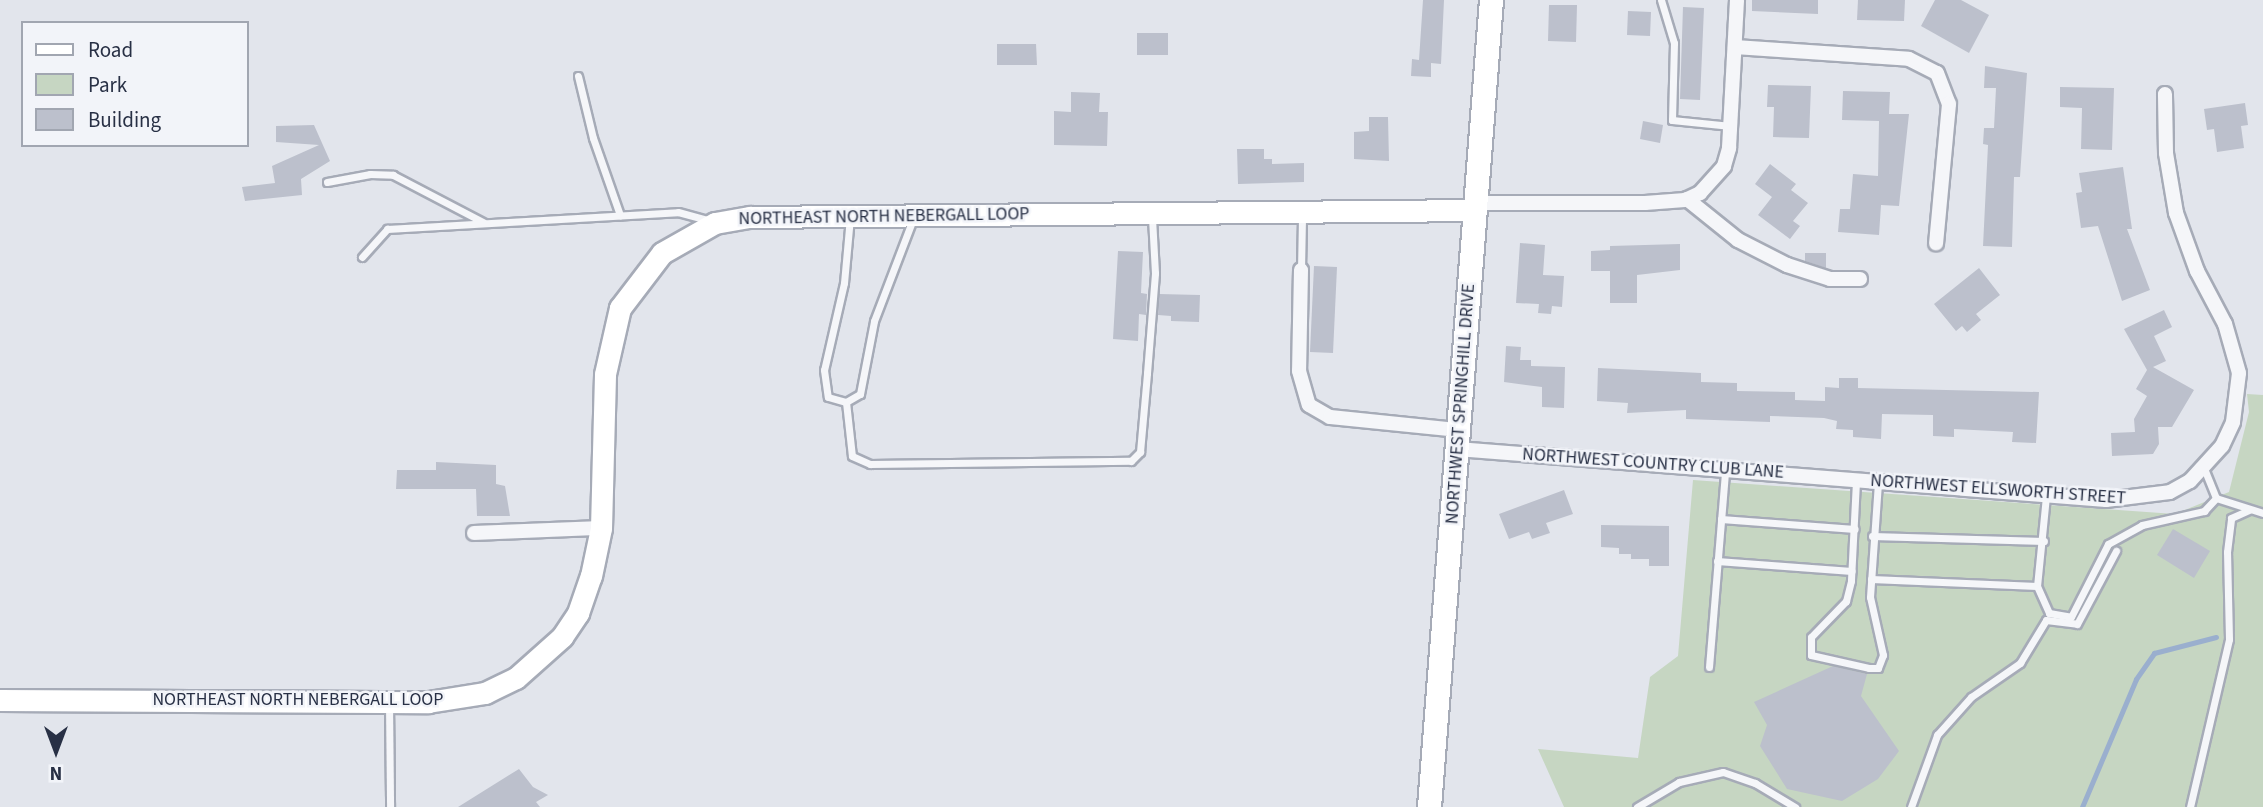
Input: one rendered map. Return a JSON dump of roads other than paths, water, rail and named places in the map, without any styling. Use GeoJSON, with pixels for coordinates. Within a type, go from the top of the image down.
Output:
{"type":"FeatureCollection","features":[{"type":"Feature","properties":{"kind":"main road","name":"NORTHWEST SPRINGHILL DRIVE"},"geometry":{"type":"LineString","coordinates":[[1429,807],[1491,0]]}},
{"type":"Feature","properties":{"kind":"street"},"geometry":{"type":"LineString","coordinates":[[1476,206],[1687,199],[1714,181],[1724,166],[1731,126],[1737,0]]}},
{"type":"Feature","properties":{"kind":"street"},"geometry":{"type":"LineString","coordinates":[[1735,47],[1909,59],[1937,73],[1949,103],[1936,243]]}},
{"type":"Feature","properties":{"kind":"street","name":"NORTHWEST ELLSWORTH STREET"},"geometry":{"type":"LineString","coordinates":[[1852,480],[2106,500],[2150,498],[2170,492],[2204,468],[2233,422],[2239,373],[2225,324],[2197,271],[2176,213],[2166,153],[2165,94]]}},
{"type":"Feature","properties":{"kind":"street"},"geometry":{"type":"LineString","coordinates":[[1687,199],[1738,240],[1787,265],[1830,279],[1860,279]]}},
{"type":"Feature","properties":{"kind":"street","name":"NORTHEAST NORTH NEBERGALL LOOP"},"geometry":{"type":"LineString","coordinates":[[0,700],[389,703],[450,701],[485,693],[536,663],[578,614],[601,528],[605,374],[620,308],[662,253],[715,223],[750,217],[1302,212],[1476,206]]}},
{"type":"Feature","properties":{"kind":"street","name":"NORTHWEST COUNTRY CLUB LANE"},"geometry":{"type":"LineString","coordinates":[[1301,270],[1299,372],[1309,405],[1330,416],[1458,440],[1725,470],[1852,480]]}},
{"type":"Feature","properties":{"kind":"street"},"geometry":{"type":"LineString","coordinates":[[474,533],[601,528]]}},
{"type":"Feature","properties":{"kind":"lane"},"geometry":{"type":"LineString","coordinates":[[1661,0],[1674,43],[1672,120],[1731,126]]}},
{"type":"Feature","properties":{"kind":"lane"},"geometry":{"type":"LineString","coordinates":[[578,76],[593,138],[620,215]]}},
{"type":"Feature","properties":{"kind":"lane"},"geometry":{"type":"LineString","coordinates":[[327,182],[370,174],[394,175],[486,223]]}},
{"type":"Feature","properties":{"kind":"lane"},"geometry":{"type":"LineString","coordinates":[[362,257],[387,229],[678,212],[715,223]]}},
{"type":"Feature","properties":{"kind":"lane"},"geometry":{"type":"LineString","coordinates":[[846,402],[852,456],[870,464],[1131,461],[1140,452],[1146,386],[1155,273],[1152,212]]}},
{"type":"Feature","properties":{"kind":"lane"},"geometry":{"type":"LineString","coordinates":[[1301,270],[1302,212]]}},
{"type":"Feature","properties":{"kind":"lane"},"geometry":{"type":"LineString","coordinates":[[850,216],[844,283],[824,370],[828,397],[846,402],[860,394],[874,321],[915,215]]}},
{"type":"Feature","properties":{"kind":"lane"},"geometry":{"type":"LineString","coordinates":[[2204,468],[2216,498],[2263,513]]}},
{"type":"Feature","properties":{"kind":"lane"},"geometry":{"type":"LineString","coordinates":[[1709,667],[1725,470]]}},
{"type":"Feature","properties":{"kind":"lane"},"geometry":{"type":"LineString","coordinates":[[1852,480],[1855,528],[1852,571],[1846,601],[1811,637],[1811,655],[1878,668],[1883,655],[1874,628],[1871,579],[1878,482]]}},
{"type":"Feature","properties":{"kind":"lane"},"geometry":{"type":"LineString","coordinates":[[2046,495],[2044,541],[2036,586],[2049,613],[2071,617],[2108,544],[2142,525],[2204,511],[2216,498]]}},
{"type":"Feature","properties":{"kind":"lane"},"geometry":{"type":"LineString","coordinates":[[2190,807],[2229,639],[2227,552],[2231,518],[2249,510]]}},
{"type":"Feature","properties":{"kind":"lane"},"geometry":{"type":"LineString","coordinates":[[1721,519],[1855,528]]}},
{"type":"Feature","properties":{"kind":"lane"},"geometry":{"type":"LineString","coordinates":[[1872,536],[2044,541]]}},
{"type":"Feature","properties":{"kind":"lane"},"geometry":{"type":"LineString","coordinates":[[1910,807],[1930,746],[1942,728],[1971,697],[2020,663],[2046,620],[2077,624],[2116,551]]}},
{"type":"Feature","properties":{"kind":"lane"},"geometry":{"type":"LineString","coordinates":[[1717,561],[1852,571]]}},
{"type":"Feature","properties":{"kind":"lane"},"geometry":{"type":"LineString","coordinates":[[1871,579],[2036,586]]}},
{"type":"Feature","properties":{"kind":"lane"},"geometry":{"type":"LineString","coordinates":[[389,703],[390,807]]}},
{"type":"Feature","properties":{"kind":"lane"},"geometry":{"type":"LineString","coordinates":[[1637,807],[1679,782],[1723,772],[1755,783],[1795,807]]}},
{"type":"Feature","properties":{"kind":"waterway"},"geometry":{"type":"LineString","coordinates":[[2082,807],[2136,679],[2154,653],[2216,637]]}}]}
